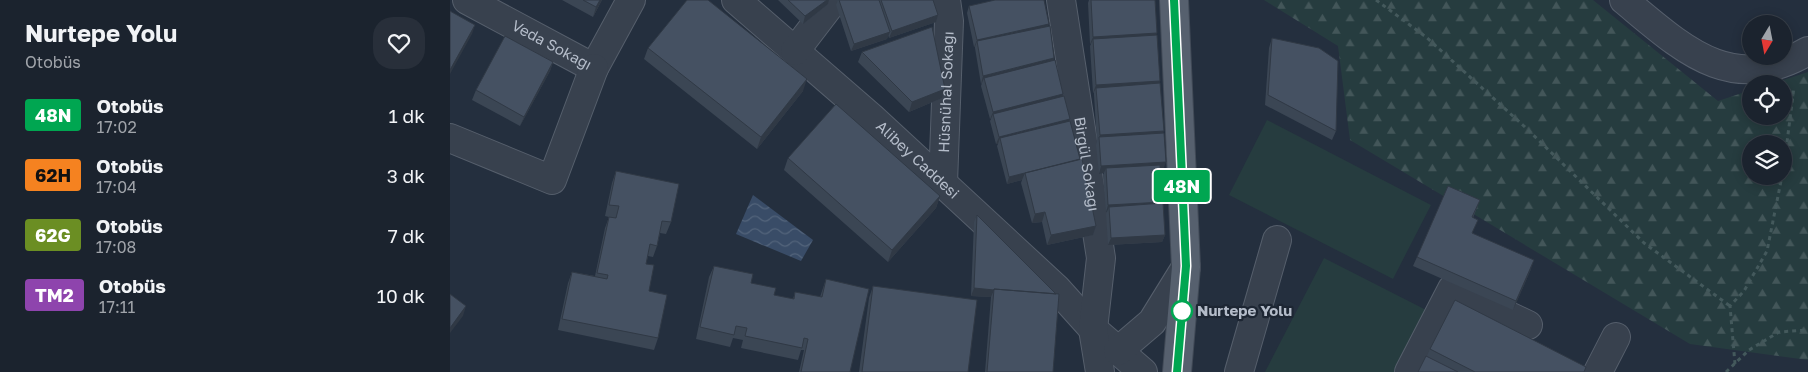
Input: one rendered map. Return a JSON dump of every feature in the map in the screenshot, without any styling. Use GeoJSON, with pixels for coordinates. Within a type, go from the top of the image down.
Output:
{"type":"FeatureCollection","features":[{"type":"Feature","properties":{"kind":"main road"},"geometry":{"type":"LineString","coordinates":[[1174,0],[1186,266],[1177,372]]}},
{"type":"Feature","properties":{"kind":"street","name":"Veda Sokağı"},"geometry":{"type":"LineString","coordinates":[[467,0],[594,68],[631,0]]}},
{"type":"Feature","properties":{"kind":"street","name":"Alibey Caddesi"},"geometry":{"type":"LineString","coordinates":[[736,0],[872,117],[1056,289],[1093,329],[1143,372]]}},
{"type":"Feature","properties":{"kind":"street","name":"Hüsnühal Sokağı"},"geometry":{"type":"LineString","coordinates":[[942,183],[949,21],[946,0]]}},
{"type":"Feature","properties":{"kind":"street","name":"Birgül Sokağı"},"geometry":{"type":"LineString","coordinates":[[1061,0],[1101,258],[1093,329]]}},
{"type":"Feature","properties":{"kind":"street"},"geometry":{"type":"LineString","coordinates":[[1624,0],[1671,39],[1703,59],[1741,71],[1769,68],[1803,54]]}},
{"type":"Feature","properties":{"kind":"street"},"geometry":{"type":"LineString","coordinates":[[795,51],[834,1]]}},
{"type":"Feature","properties":{"kind":"street"},"geometry":{"type":"LineString","coordinates":[[450,138],[552,180],[594,68]]}},
{"type":"Feature","properties":{"kind":"street"},"geometry":{"type":"LineString","coordinates":[[1239,372],[1277,240]]}},
{"type":"Feature","properties":{"kind":"street"},"geometry":{"type":"LineString","coordinates":[[1118,351],[1152,322],[1186,266]]}},
{"type":"Feature","properties":{"kind":"street"},"geometry":{"type":"LineString","coordinates":[[1410,372],[1452,289],[1528,325]]}},
{"type":"Feature","properties":{"kind":"street"},"geometry":{"type":"LineString","coordinates":[[1093,329],[1100,372]]}},
{"type":"Feature","properties":{"kind":"street"},"geometry":{"type":"LineString","coordinates":[[1598,372],[1616,337]]}},
{"type":"Feature","properties":{"kind":"path"},"geometry":{"type":"LineString","coordinates":[[1376,0],[1426,37],[1525,127],[1644,243],[1730,306]]}},
{"type":"Feature","properties":{"kind":"path"},"geometry":{"type":"LineString","coordinates":[[1789,135],[1803,54]]}},
{"type":"Feature","properties":{"kind":"path"},"geometry":{"type":"LineString","coordinates":[[1735,364],[1730,306],[1744,291],[1767,250],[1780,185]]}},
{"type":"Feature","properties":{"kind":"path"},"geometry":{"type":"LineString","coordinates":[[1726,372],[1749,350],[1779,332],[1808,330]]}},
{"type":"Feature","properties":{"kind":"green space"},"geometry":{"type":"Polygon","coordinates":[[[1264,0],[1593,0],[1718,101],[1742,93],[1742,125],[1792,125],[1792,77],[1808,72],[1808,360],[1690,344],[1350,140],[1338,46],[1264,0]]]}},
{"type":"Feature","properties":{"kind":"green space"},"geometry":{"type":"Polygon","coordinates":[[[1267,120],[1431,205],[1393,279],[1229,195],[1267,120]]]}},
{"type":"Feature","properties":{"kind":"green space"},"geometry":{"type":"Polygon","coordinates":[[[1324,258],[1434,314],[1404,372],[1265,372],[1324,258]]]}},
{"type":"Feature","properties":{"kind":"water"},"geometry":{"type":"Polygon","coordinates":[[[753,195],[813,240],[801,261],[736,234],[753,195]]]}},
{"type":"Feature","properties":{"kind":"building"},"geometry":{"type":"Polygon","coordinates":[[[583,0],[600,0],[596,7],[583,0]]]}},
{"type":"Feature","properties":{"kind":"building"},"geometry":{"type":"Polygon","coordinates":[[[687,0],[708,0],[807,79],[761,137],[648,48],[687,0]]]}},
{"type":"Feature","properties":{"kind":"building"},"geometry":{"type":"Polygon","coordinates":[[[788,0],[827,0],[805,16],[788,0]]]}},
{"type":"Feature","properties":{"kind":"building"},"geometry":{"type":"Polygon","coordinates":[[[839,0],[879,0],[890,32],[854,44],[839,0]]]}},
{"type":"Feature","properties":{"kind":"building"},"geometry":{"type":"Polygon","coordinates":[[[881,0],[933,0],[938,15],[892,31],[881,0]]]}},
{"type":"Feature","properties":{"kind":"building"},"geometry":{"type":"Polygon","coordinates":[[[995,0],[1044,0],[1049,24],[977,40],[969,6],[995,0]]]}},
{"type":"Feature","properties":{"kind":"building"},"geometry":{"type":"Polygon","coordinates":[[[1091,0],[1155,0],[1157,33],[1093,37],[1091,0]]]}},
{"type":"Feature","properties":{"kind":"building"},"geometry":{"type":"Polygon","coordinates":[[[450,11],[475,25],[450,70],[450,11]]]}},
{"type":"Feature","properties":{"kind":"building"},"geometry":{"type":"Polygon","coordinates":[[[1050,26],[1054,58],[983,76],[977,41],[1050,26]]]}},
{"type":"Feature","properties":{"kind":"building"},"geometry":{"type":"Polygon","coordinates":[[[932,27],[945,89],[912,102],[862,52],[932,27]]]}},
{"type":"Feature","properties":{"kind":"building"},"geometry":{"type":"Polygon","coordinates":[[[1157,35],[1160,81],[1096,85],[1093,39],[1157,35]]]}},
{"type":"Feature","properties":{"kind":"building"},"geometry":{"type":"Polygon","coordinates":[[[505,36],[553,62],[524,117],[476,90],[505,36]]]}},
{"type":"Feature","properties":{"kind":"building"},"geometry":{"type":"Polygon","coordinates":[[[1272,38],[1319,48],[1338,61],[1336,131],[1268,95],[1272,38]]]}},
{"type":"Feature","properties":{"kind":"building"},"geometry":{"type":"Polygon","coordinates":[[[1055,60],[1063,94],[993,112],[984,78],[1055,60]]]}},
{"type":"Feature","properties":{"kind":"building"},"geometry":{"type":"Polygon","coordinates":[[[1160,83],[1164,131],[1100,135],[1096,88],[1160,83]]]}},
{"type":"Feature","properties":{"kind":"building"},"geometry":{"type":"Polygon","coordinates":[[[1064,96],[1070,119],[999,137],[993,114],[1064,96]]]}},
{"type":"Feature","properties":{"kind":"building"},"geometry":{"type":"Polygon","coordinates":[[[836,104],[940,196],[892,250],[788,158],[836,104]]]}},
{"type":"Feature","properties":{"kind":"building"},"geometry":{"type":"Polygon","coordinates":[[[1070,121],[1080,159],[1009,177],[1000,138],[1070,121]]]}},
{"type":"Feature","properties":{"kind":"building"},"geometry":{"type":"Polygon","coordinates":[[[1164,133],[1166,162],[1101,166],[1099,137],[1164,133]]]}},
{"type":"Feature","properties":{"kind":"building"},"geometry":{"type":"Polygon","coordinates":[[[1082,159],[1096,226],[1051,235],[1045,212],[1035,214],[1025,173],[1082,159]]]}},
{"type":"Feature","properties":{"kind":"building"},"geometry":{"type":"Polygon","coordinates":[[[1160,165],[1163,202],[1108,205],[1106,168],[1160,165]]]}},
{"type":"Feature","properties":{"kind":"building"},"geometry":{"type":"Polygon","coordinates":[[[616,171],[679,184],[671,222],[662,221],[657,246],[650,244],[646,264],[654,265],[649,291],[667,295],[658,338],[562,319],[572,272],[607,279],[608,275],[597,273],[609,217],[616,218],[619,206],[609,205],[616,171]]]}},
{"type":"Feature","properties":{"kind":"building"},"geometry":{"type":"Polygon","coordinates":[[[1448,186],[1480,200],[1472,217],[1478,220],[1472,233],[1534,260],[1516,301],[1417,257],[1448,186]]]}},
{"type":"Feature","properties":{"kind":"building"},"geometry":{"type":"Polygon","coordinates":[[[1163,203],[1165,235],[1111,238],[1109,207],[1163,203]]]}},
{"type":"Feature","properties":{"kind":"building"},"geometry":{"type":"Polygon","coordinates":[[[977,215],[1056,294],[974,288],[977,215]]]}},
{"type":"Feature","properties":{"kind":"building"},"geometry":{"type":"Polygon","coordinates":[[[714,266],[753,274],[751,283],[776,288],[774,295],[794,299],[795,292],[822,297],[826,279],[869,289],[850,372],[801,372],[808,339],[804,338],[802,348],[745,336],[747,328],[736,326],[734,335],[700,327],[714,266]]]}},
{"type":"Feature","properties":{"kind":"building"},"geometry":{"type":"Polygon","coordinates":[[[873,286],[977,300],[968,372],[862,372],[873,286]]]}},
{"type":"Feature","properties":{"kind":"building"},"geometry":{"type":"Polygon","coordinates":[[[994,289],[1059,294],[1053,372],[987,372],[994,289]]]}},
{"type":"Feature","properties":{"kind":"building"},"geometry":{"type":"Polygon","coordinates":[[[450,294],[466,306],[450,328],[450,294]]]}},
{"type":"Feature","properties":{"kind":"building"},"geometry":{"type":"Polygon","coordinates":[[[1455,300],[1586,367],[1584,372],[1475,372],[1430,349],[1455,300]]]}},
{"type":"Feature","properties":{"kind":"building"},"geometry":{"type":"Polygon","coordinates":[[[1426,356],[1458,372],[1418,372],[1426,356]]]}},
{"type":"Feature","properties":{"kind":"bus line","name":"48N"},"geometry":{"type":"LineString","coordinates":[[1174,0],[1186,266],[1177,372]]}},
{"type":"Feature","properties":{"kind":"place","name":"Nurtepe Yolu"},"geometry":{"type":"Point","coordinates":[1182,311]}}]}
